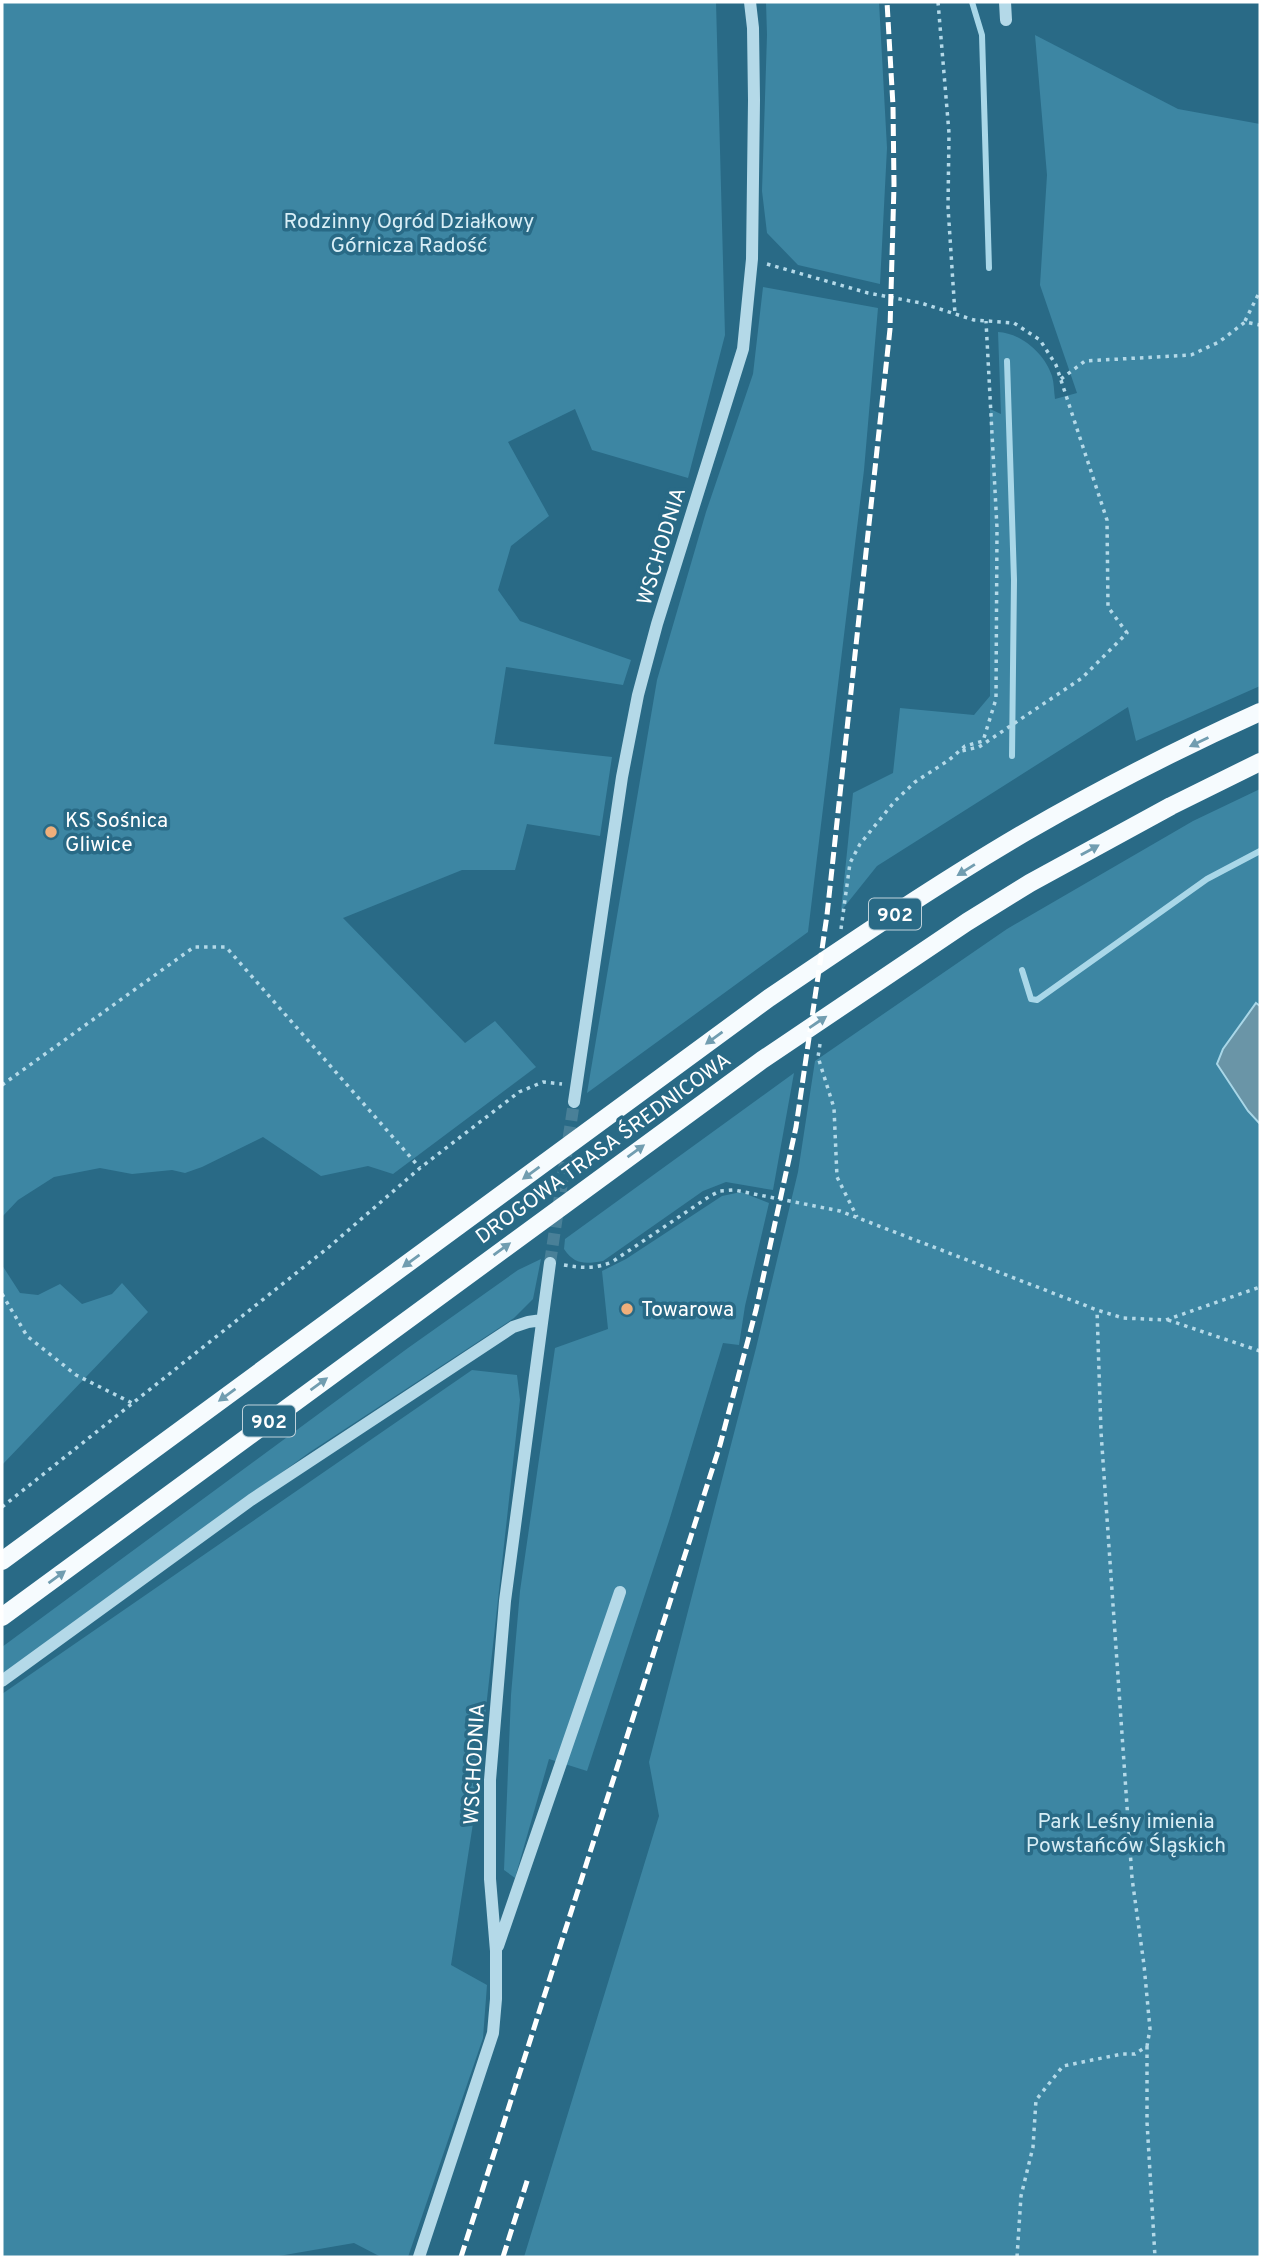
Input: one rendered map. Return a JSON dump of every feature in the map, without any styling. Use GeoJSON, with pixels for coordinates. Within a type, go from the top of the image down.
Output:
{"type":"FeatureCollection","features":[{"type":"Feature","properties":{"kind":"main road","name":"DROGOWA TRASA ŚREDNICOWA"},"geometry":{"type":"LineString","coordinates":[[2,1561],[769,998],[886,919],[1024,834],[1152,764],[1260,712]]}},
{"type":"Feature","properties":{"kind":"main road","name":"DROGOWA TRASA ŚREDNICOWA"},"geometry":{"type":"LineString","coordinates":[[2,1617],[762,1060],[967,922],[1030,883],[1171,806],[1260,762]]}},
{"type":"Feature","properties":{"kind":"street","name":"WSCHODNIA"},"geometry":{"type":"LineString","coordinates":[[574,1102],[622,777],[636,704],[657,624],[743,349],[752,259],[754,100],[750,2]]}},
{"type":"Feature","properties":{"kind":"street"},"geometry":{"type":"LineString","coordinates":[[1005,2],[1006,20]]}},
{"type":"Feature","properties":{"kind":"street","name":"WSCHODNIA"},"geometry":{"type":"LineString","coordinates":[[419,2257],[493,2033],[496,1951],[489,1879],[490,1780],[505,1601],[550,1263]]}},
{"type":"Feature","properties":{"kind":"street"},"geometry":{"type":"LineString","coordinates":[[2,1681],[261,1493],[513,1327],[542,1320]]}},
{"type":"Feature","properties":{"kind":"street"},"geometry":{"type":"LineString","coordinates":[[496,1951],[620,1592]]}},
{"type":"Feature","properties":{"kind":"path"},"geometry":{"type":"LineString","coordinates":[[939,2],[949,133],[948,207],[955,314]]}},
{"type":"Feature","properties":{"kind":"path"},"geometry":{"type":"LineString","coordinates":[[752,259],[869,293],[921,303],[974,320],[1014,323],[1040,340],[1056,365],[1107,520],[1108,607],[1126,633],[1082,678],[979,747],[958,752]]}},
{"type":"Feature","properties":{"kind":"path"},"geometry":{"type":"LineString","coordinates":[[1061,379],[1085,361],[1191,355],[1219,342],[1245,322],[1260,291]]}},
{"type":"Feature","properties":{"kind":"path"},"geometry":{"type":"LineString","coordinates":[[839,938],[850,863],[860,844],[886,811],[915,782],[948,761],[965,746],[983,741],[996,699],[997,528],[986,321]]}},
{"type":"Feature","properties":{"kind":"path"},"geometry":{"type":"LineString","coordinates":[[1245,322],[1260,325]]}},
{"type":"Feature","properties":{"kind":"path"},"geometry":{"type":"LineString","coordinates":[[2,1086],[194,947],[226,947],[420,1168]]}},
{"type":"Feature","properties":{"kind":"path"},"geometry":{"type":"LineString","coordinates":[[820,1044],[817,1057],[834,1108],[838,1177],[857,1217]]}},
{"type":"Feature","properties":{"kind":"path"},"geometry":{"type":"LineString","coordinates":[[2,1507],[329,1247],[420,1168],[519,1092],[542,1082],[576,1086]]}},
{"type":"Feature","properties":{"kind":"path"},"geometry":{"type":"LineString","coordinates":[[550,1263],[600,1267],[612,1262],[720,1191],[734,1189],[840,1211],[1097,1310],[1123,1318],[1166,1320],[1260,1351]]}},
{"type":"Feature","properties":{"kind":"path"},"geometry":{"type":"LineString","coordinates":[[1166,1320],[1260,1287]]}},
{"type":"Feature","properties":{"kind":"path"},"geometry":{"type":"LineString","coordinates":[[2,1294],[27,1336],[76,1374],[132,1403]]}},
{"type":"Feature","properties":{"kind":"path"},"geometry":{"type":"LineString","coordinates":[[1097,1310],[1101,1432],[1132,1878],[1150,2029],[1147,2046],[1147,2134],[1155,2257]]}},
{"type":"Feature","properties":{"kind":"path"},"geometry":{"type":"LineString","coordinates":[[1017,2257],[1021,2196],[1033,2147],[1037,2100],[1063,2066],[1122,2054],[1135,2054],[1147,2046]]}},
{"type":"Feature","properties":{"kind":"green space","name":"Rodzinny Ogród Działkowy Górnicza Radość"},"geometry":{"type":"Polygon","coordinates":[[[2,2],[716,2],[725,335],[688,478],[592,450],[575,409],[508,442],[549,516],[511,546],[498,590],[520,621],[631,660],[623,685],[506,667],[494,744],[612,757],[600,836],[527,824],[515,870],[462,870],[343,918],[465,1043],[495,1021],[536,1067],[393,1174],[368,1166],[321,1176],[263,1137],[185,1173],[172,1170],[132,1174],[100,1168],[54,1177],[18,1200],[2,1217],[2,2]]]}},
{"type":"Feature","properties":{"kind":"green space"},"geometry":{"type":"Polygon","coordinates":[[[766,2],[879,2],[887,148],[880,284],[798,265],[767,233],[762,191],[766,2]]]}},
{"type":"Feature","properties":{"kind":"green space"},"geometry":{"type":"Polygon","coordinates":[[[1035,35],[1178,109],[1260,124],[1260,686],[1136,741],[1128,707],[877,866],[841,911],[853,793],[893,773],[900,708],[974,715],[990,696],[990,409],[1001,414],[998,332],[1015,336],[1031,346],[1044,360],[1052,376],[1055,399],[1077,393],[1040,285],[1047,175],[1035,35]]]}},
{"type":"Feature","properties":{"kind":"green space"},"geometry":{"type":"Polygon","coordinates":[[[763,287],[878,308],[864,470],[808,932],[587,1093],[657,680],[706,512],[753,374],[763,287]]]}},
{"type":"Feature","properties":{"kind":"green space","name":"Park Leśny imienia Powstańców Śląskich"},"geometry":{"type":"Polygon","coordinates":[[[1260,789],[1260,1006],[1256,1003],[1217,1064],[1248,1111],[1260,1124],[1260,2257],[524,2257],[659,1816],[649,1762],[756,1348],[798,1172],[815,1061],[1007,929],[1193,821],[1260,789]]]}},
{"type":"Feature","properties":{"kind":"green space"},"geometry":{"type":"Polygon","coordinates":[[[794,1073],[773,1190],[726,1182],[703,1191],[603,1261],[576,1261],[564,1249],[565,1239],[794,1073]]]}},
{"type":"Feature","properties":{"kind":"green space"},"geometry":{"type":"Polygon","coordinates":[[[741,1192],[769,1203],[745,1306],[739,1345],[723,1343],[669,1521],[587,1771],[549,1759],[515,1878],[504,1870],[511,1695],[520,1591],[555,1348],[608,1329],[602,1271],[626,1259],[722,1196],[741,1192]]]}},
{"type":"Feature","properties":{"kind":"green space"},"geometry":{"type":"Polygon","coordinates":[[[541,1259],[533,1299],[514,1318],[310,1452],[2,1675],[2,1647],[408,1348],[518,1270],[541,1259]]]}},
{"type":"Feature","properties":{"kind":"green space"},"geometry":{"type":"Polygon","coordinates":[[[2,1265],[20,1293],[38,1295],[60,1284],[82,1304],[112,1294],[122,1283],[148,1312],[2,1465],[2,1265]]]}},
{"type":"Feature","properties":{"kind":"green space"},"geometry":{"type":"Polygon","coordinates":[[[472,1370],[517,1375],[520,1400],[474,1817],[451,1965],[487,1985],[483,2038],[408,2257],[381,2257],[354,2243],[273,2257],[2,2257],[2,1694],[472,1370]]]}},
{"type":"Feature","properties":{"kind":"shaded area"},"geometry":{"type":"Polygon","coordinates":[[[1256,1003],[1260,1006],[1260,1124],[1248,1111],[1217,1064],[1223,1049],[1256,1003]]]}},
{"type":"Feature","properties":{"kind":"waterway"},"geometry":{"type":"LineString","coordinates":[[972,2],[982,35],[989,268]]}},
{"type":"Feature","properties":{"kind":"waterway"},"geometry":{"type":"LineString","coordinates":[[1007,361],[1014,580],[1012,756]]}},
{"type":"Feature","properties":{"kind":"waterway"},"geometry":{"type":"LineString","coordinates":[[1022,970],[1031,999],[1037,1000],[1207,879],[1260,851]]}},
{"type":"Feature","properties":{"kind":"tunnel"},"geometry":{"type":"LineString","coordinates":[[550,1263],[574,1102]]}},
{"type":"Feature","properties":{"kind":"railway"},"geometry":{"type":"LineString","coordinates":[[461,2257],[720,1445],[756,1310],[796,1127],[827,915],[890,329],[894,185],[887,2]]}},
{"type":"Feature","properties":{"kind":"railway"},"geometry":{"type":"LineString","coordinates":[[503,2257],[528,2178]]}},
{"type":"Feature","properties":{"kind":"place","name":"KS Sośnica Gliwice"},"geometry":{"type":"Point","coordinates":[51,832]}},
{"type":"Feature","properties":{"kind":"place","name":"Towarowa"},"geometry":{"type":"Point","coordinates":[627,1309]}}]}
